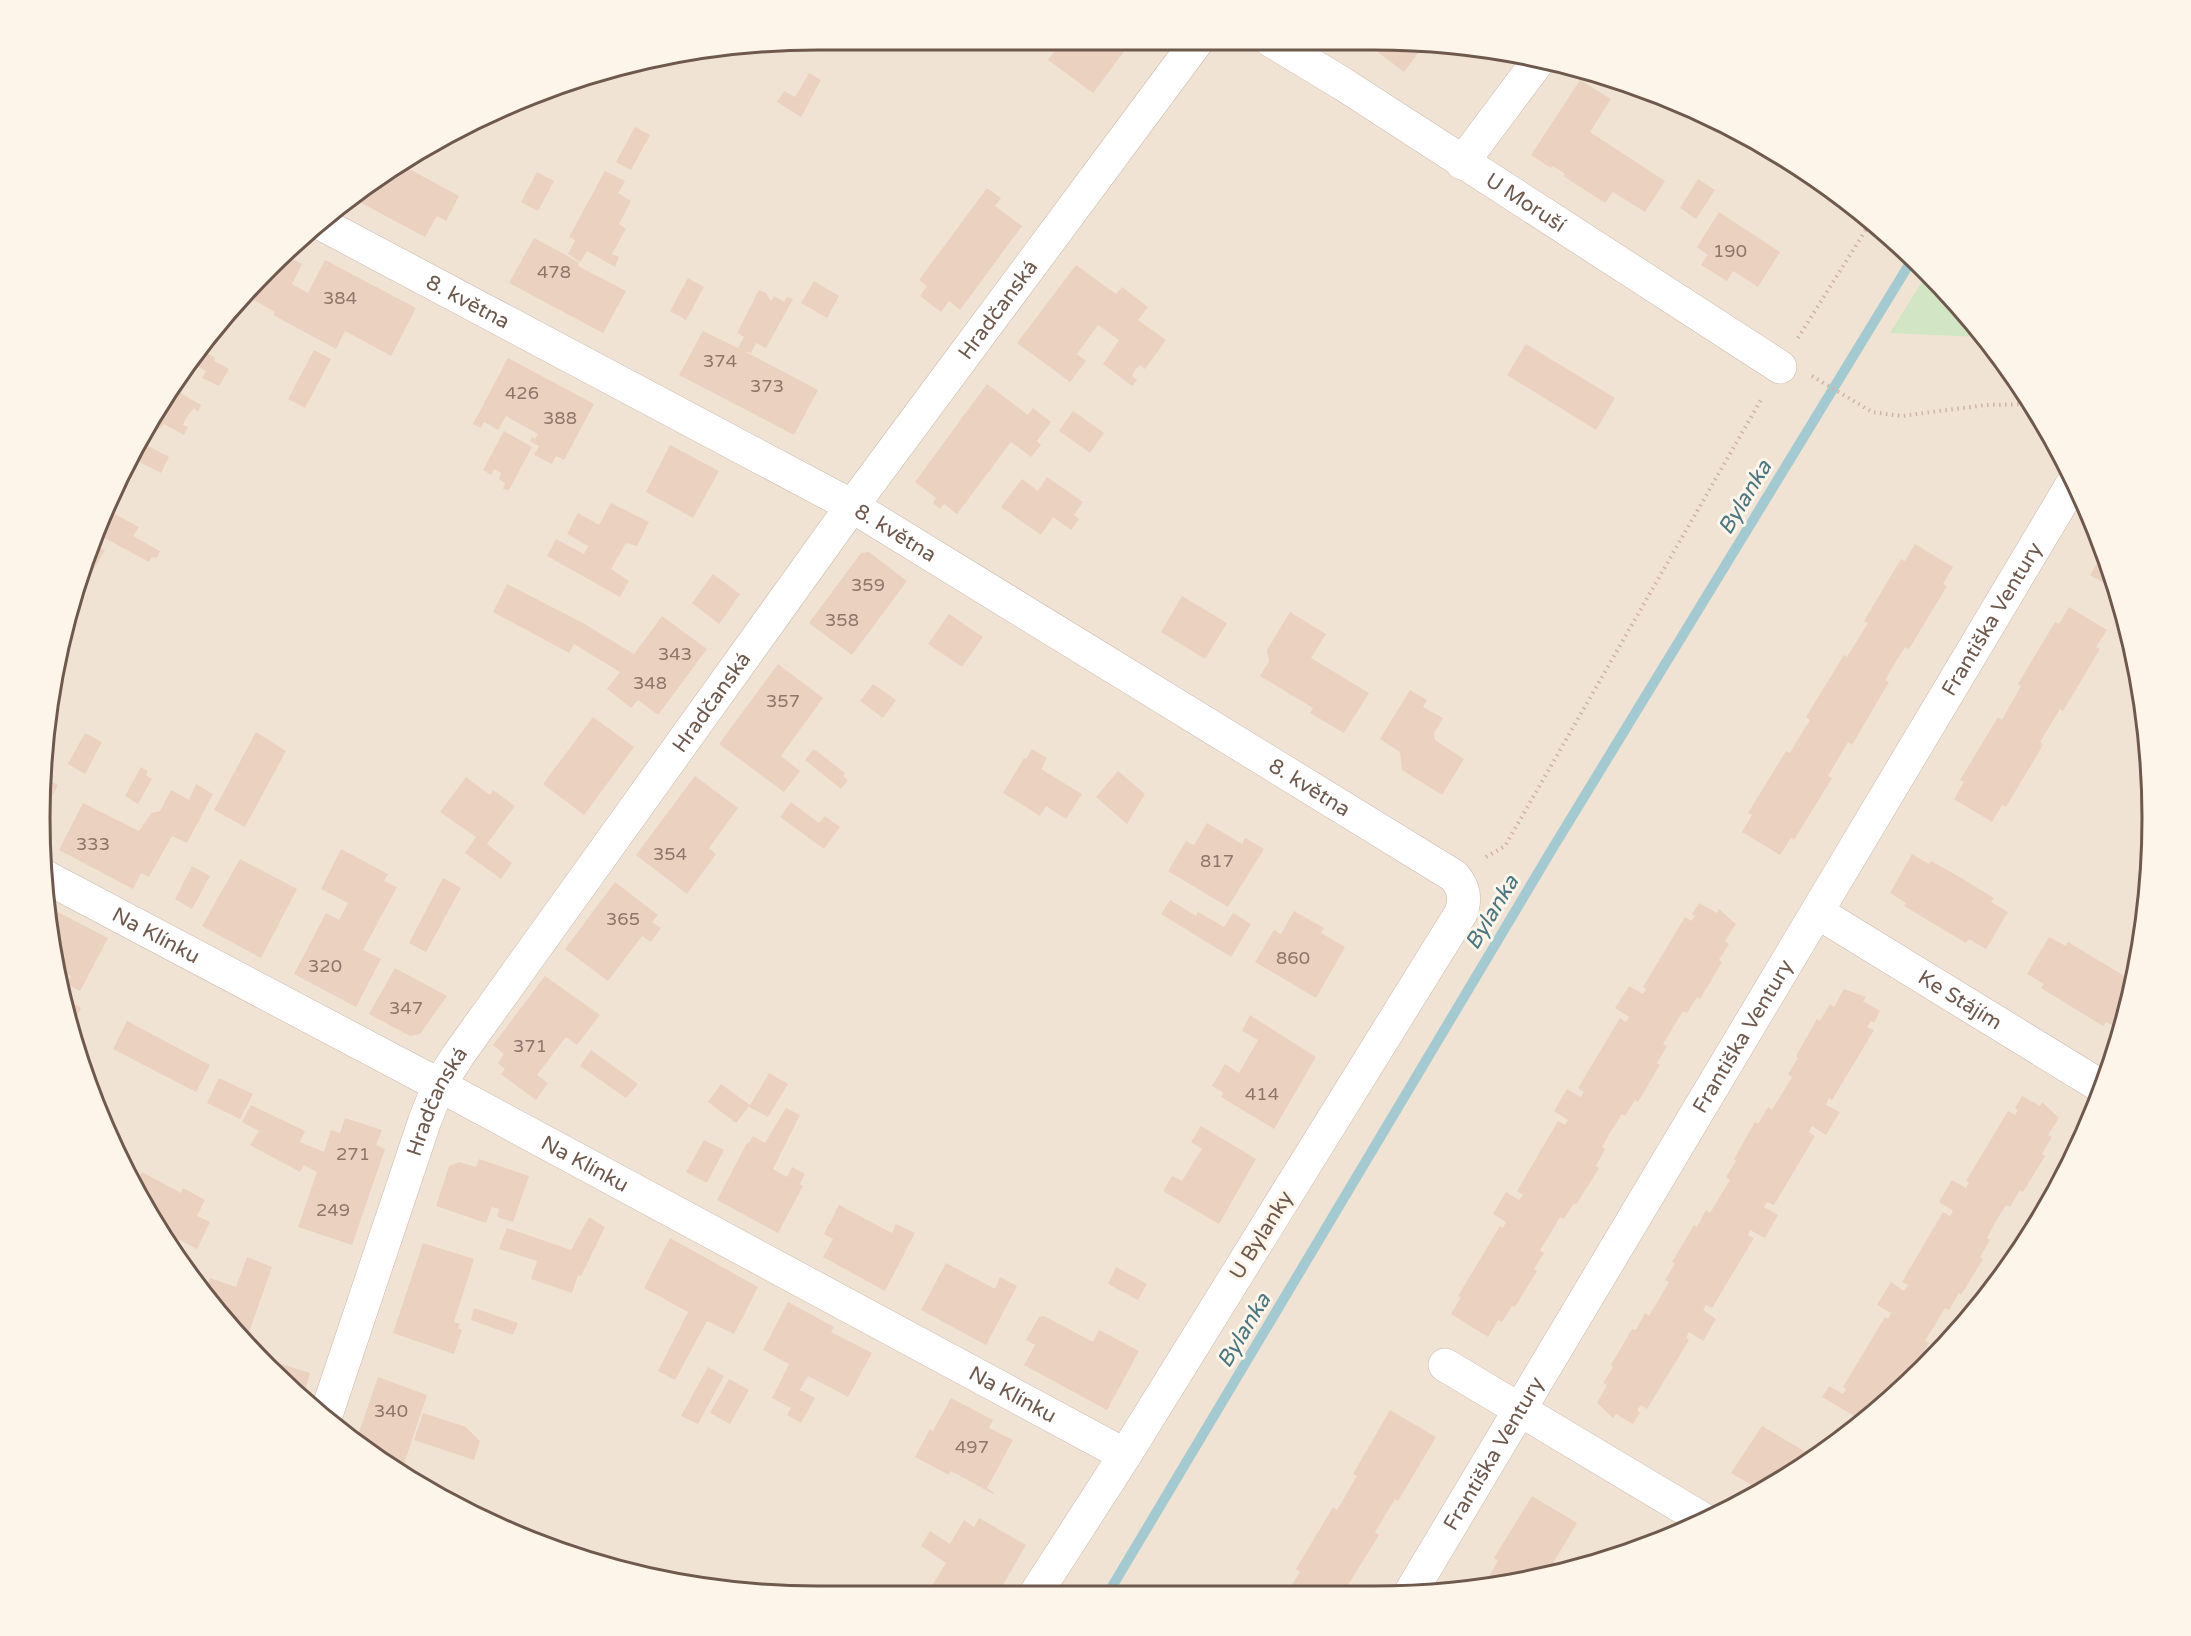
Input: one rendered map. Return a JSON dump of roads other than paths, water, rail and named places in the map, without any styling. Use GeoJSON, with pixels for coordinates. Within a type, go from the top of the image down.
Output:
{"type":"FeatureCollection","features":[{"type":"Feature","properties":{"kind":"street","name":"Hradčanská"},"geometry":{"type":"LineString","coordinates":[[328,1410],[425,1120],[440,1085],[466,1045],[852,506],[1190,50]]}},
{"type":"Feature","properties":{"kind":"street","name":"U Moruší"},"geometry":{"type":"LineString","coordinates":[[1287,50],[1343,84],[1462,163],[1792,369]]}},
{"type":"Feature","properties":{"kind":"street"},"geometry":{"type":"LineString","coordinates":[[1462,163],[1534,67]]}},
{"type":"Feature","properties":{"kind":"street","name":"8. května"},"geometry":{"type":"LineString","coordinates":[[327,227],[852,506],[1454,876]]}},
{"type":"Feature","properties":{"kind":"street","name":"Františka Ventury"},"geometry":{"type":"LineString","coordinates":[[1416,1585],[2068,491]]}},
{"type":"Feature","properties":{"kind":"street","name":"U Bylanky"},"geometry":{"type":"LineString","coordinates":[[1041,1586],[1125,1455],[1461,914],[1464,893],[1454,876]]}},
{"type":"Feature","properties":{"kind":"street","name":"Na Klínku"},"geometry":{"type":"LineString","coordinates":[[52,880],[440,1085],[1125,1455]]}},
{"type":"Feature","properties":{"kind":"street","name":"Ke Stájím"},"geometry":{"type":"LineString","coordinates":[[1817,912],[2094,1082]]}},
{"type":"Feature","properties":{"kind":"street"},"geometry":{"type":"LineString","coordinates":[[1445,1365],[1696,1515]]}},
{"type":"Feature","properties":{"kind":"waterway","name":"Bylanka"},"geometry":{"type":"LineString","coordinates":[[1112,1586],[1551,851],[1908,267]]}}]}
